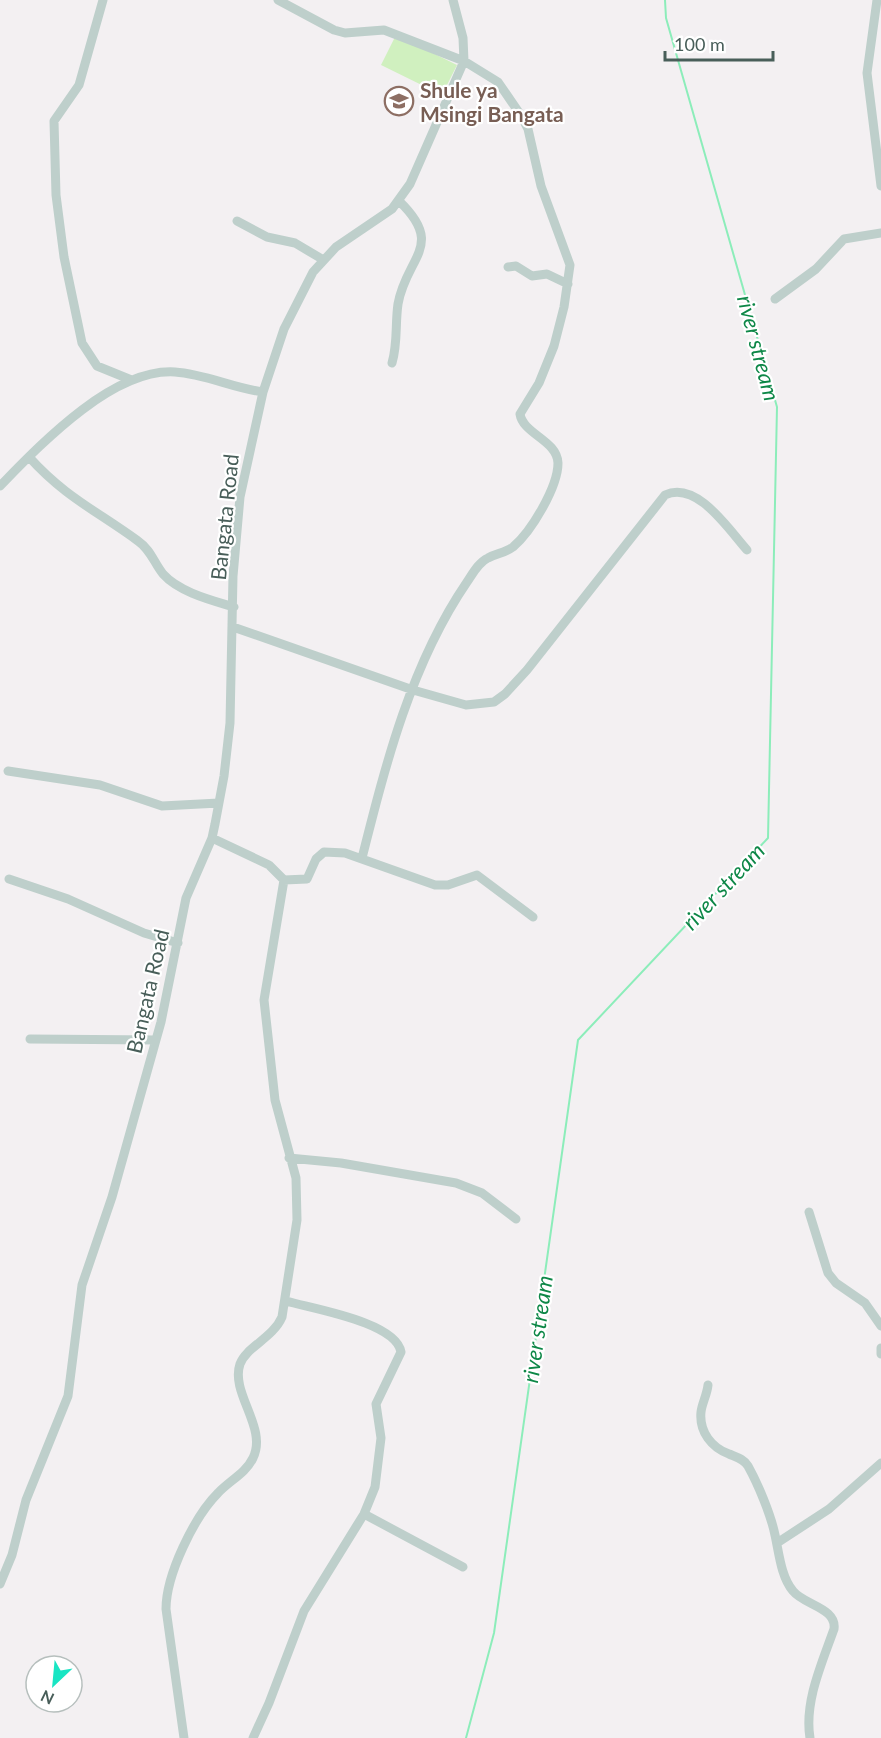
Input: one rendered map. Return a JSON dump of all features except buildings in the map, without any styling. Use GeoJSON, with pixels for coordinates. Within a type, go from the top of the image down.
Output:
{"type":"FeatureCollection","features":[{"type":"Feature","properties":{"kind":"street"},"geometry":{"type":"LineString","coordinates":[[103,0],[79,85],[54,121],[56,195],[64,257],[82,343],[97,366],[129,379]]}},
{"type":"Feature","properties":{"kind":"street"},"geometry":{"type":"LineString","coordinates":[[278,0],[334,30],[345,33],[384,30],[464,61],[498,82],[528,129],[541,186],[569,254],[568,284],[560,326],[547,366],[520,414],[523,421],[554,451],[558,463],[553,482],[536,520],[523,537],[506,552],[481,563],[466,583],[438,632],[390,747],[362,858]]}},
{"type":"Feature","properties":{"kind":"street"},"geometry":{"type":"LineString","coordinates":[[453,0],[464,45],[464,61]]}},
{"type":"Feature","properties":{"kind":"street"},"geometry":{"type":"LineString","coordinates":[[877,0],[867,61],[877,128],[881,186]]}},
{"type":"Feature","properties":{"kind":"street","name":"Bangata Road"},"geometry":{"type":"LineString","coordinates":[[0,1584],[12,1555],[26,1500],[64,1408],[70,1386],[82,1285],[112,1197],[156,1041],[186,898],[212,838],[230,723],[233,576],[242,479],[263,392],[284,330],[300,293],[322,259],[388,212],[399,201],[415,173],[464,61]]}},
{"type":"Feature","properties":{"kind":"street"},"geometry":{"type":"LineString","coordinates":[[392,363],[397,344],[401,292],[420,251],[422,237],[418,220],[399,201]]}},
{"type":"Feature","properties":{"kind":"street"},"geometry":{"type":"LineString","coordinates":[[237,221],[267,237],[295,243],[322,259]]}},
{"type":"Feature","properties":{"kind":"street"},"geometry":{"type":"LineString","coordinates":[[775,299],[816,269],[844,239],[881,233]]}},
{"type":"Feature","properties":{"kind":"street"},"geometry":{"type":"LineString","coordinates":[[508,267],[516,266],[532,276],[547,274],[568,284]]}},
{"type":"Feature","properties":{"kind":"street"},"geometry":{"type":"LineString","coordinates":[[0,486],[29,457],[94,401],[129,379],[154,372],[185,372],[231,387],[263,392]]}},
{"type":"Feature","properties":{"kind":"street"},"geometry":{"type":"LineString","coordinates":[[29,457],[65,493],[147,547],[163,573],[171,580],[205,598],[234,607]]}},
{"type":"Feature","properties":{"kind":"street"},"geometry":{"type":"LineString","coordinates":[[233,627],[413,690],[475,705],[494,702],[505,694],[658,504],[672,492],[698,499],[747,550]]}},
{"type":"Feature","properties":{"kind":"street"},"geometry":{"type":"LineString","coordinates":[[8,771],[100,785],[162,806],[219,802]]}},
{"type":"Feature","properties":{"kind":"street"},"geometry":{"type":"LineString","coordinates":[[212,838],[269,865],[284,880],[307,879],[316,859],[324,852],[345,853],[362,858],[435,885],[448,885],[477,875],[533,917]]}},
{"type":"Feature","properties":{"kind":"street"},"geometry":{"type":"LineString","coordinates":[[9,879],[68,900],[144,933],[178,943]]}},
{"type":"Feature","properties":{"kind":"street"},"geometry":{"type":"LineString","coordinates":[[184,1738],[166,1609],[167,1593],[203,1509],[247,1468],[255,1454],[256,1434],[243,1392],[239,1366],[245,1355],[275,1330],[286,1301],[297,1220],[296,1178],[275,1100],[264,1010],[264,992],[279,920],[284,880]]}},
{"type":"Feature","properties":{"kind":"street"},"geometry":{"type":"LineString","coordinates":[[30,1039],[156,1041]]}},
{"type":"Feature","properties":{"kind":"street"},"geometry":{"type":"LineString","coordinates":[[289,1158],[341,1162],[456,1183],[482,1193],[516,1220]]}},
{"type":"Feature","properties":{"kind":"street"},"geometry":{"type":"LineString","coordinates":[[809,1212],[828,1273],[836,1283],[865,1303],[881,1326]]}},
{"type":"Feature","properties":{"kind":"street"},"geometry":{"type":"LineString","coordinates":[[253,1738],[269,1703],[304,1611],[363,1514],[375,1487],[381,1451],[376,1404],[400,1357],[400,1346],[394,1337],[374,1326],[286,1301]]}},
{"type":"Feature","properties":{"kind":"street"},"geometry":{"type":"LineString","coordinates":[[881,1348],[881,1354]]}},
{"type":"Feature","properties":{"kind":"street"},"geometry":{"type":"LineString","coordinates":[[708,1385],[701,1412],[708,1439],[715,1449],[739,1458],[748,1467],[777,1543],[783,1570],[794,1592],[830,1615],[834,1621],[834,1629],[814,1687],[810,1738]]}},
{"type":"Feature","properties":{"kind":"street"},"geometry":{"type":"LineString","coordinates":[[777,1543],[829,1509],[881,1463]]}},
{"type":"Feature","properties":{"kind":"street"},"geometry":{"type":"LineString","coordinates":[[363,1514],[462,1567]]}},
{"type":"Feature","properties":{"kind":"green space"},"geometry":{"type":"Polygon","coordinates":[[[396,35],[457,65],[442,95],[381,65],[396,35]]]}},
{"type":"Feature","properties":{"kind":"waterway","name":"river stream"},"geometry":{"type":"LineString","coordinates":[[466,1738],[494,1633],[578,1040],[768,838],[777,407],[666,18],[665,0]]}},
{"type":"Feature","properties":{"kind":"place","name":"Shule ya Msingi Bangata"},"geometry":{"type":"Point","coordinates":[399,101]}}]}
